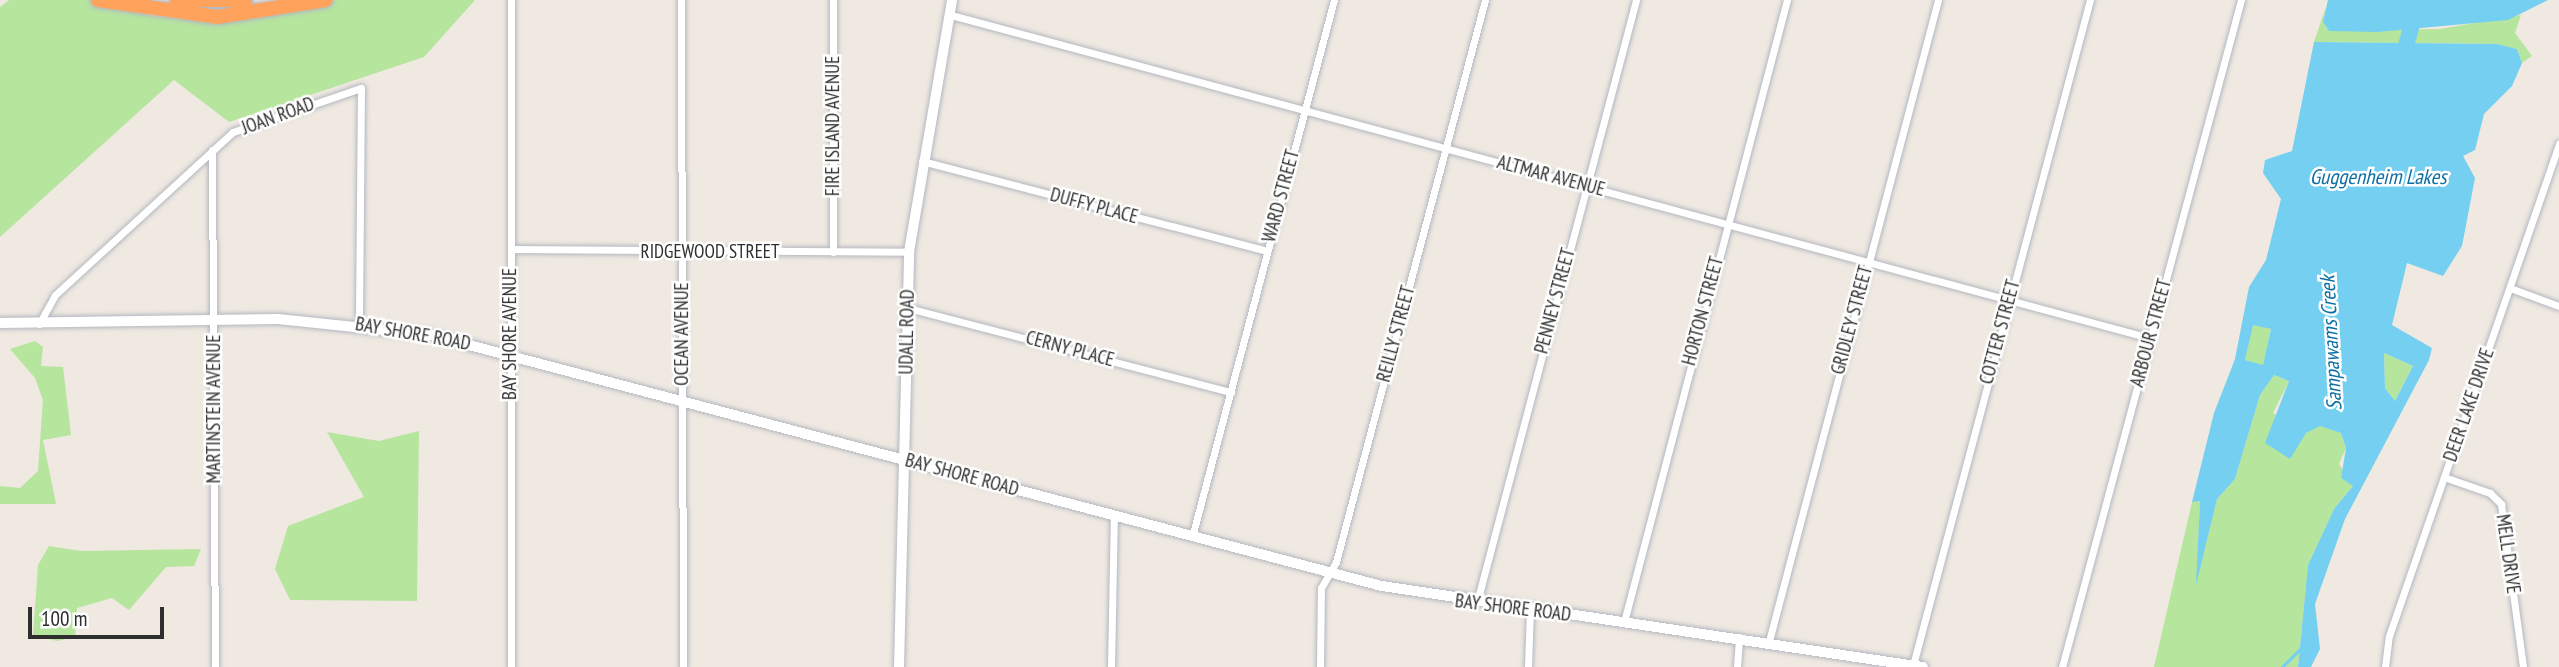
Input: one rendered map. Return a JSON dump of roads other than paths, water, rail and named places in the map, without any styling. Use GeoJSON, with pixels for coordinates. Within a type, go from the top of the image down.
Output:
{"type":"FeatureCollection","features":[{"type":"Feature","properties":{"kind":"highway"},"geometry":{"type":"LineString","coordinates":[[98,0],[217,18],[326,0]]}},
{"type":"Feature","properties":{"kind":"highway"},"geometry":{"type":"LineString","coordinates":[[177,0],[245,0]]}},
{"type":"Feature","properties":{"kind":"main road","name":"UDALL ROAD"},"geometry":{"type":"LineString","coordinates":[[899,667],[909,252],[922,161],[952,0]]}},
{"type":"Feature","properties":{"kind":"main road","name":"BAY SHORE ROAD"},"geometry":{"type":"LineString","coordinates":[[0,323],[39,325],[214,320],[359,324],[510,354],[1329,573],[1477,603],[1738,636],[1918,666]]}},
{"type":"Feature","properties":{"kind":"street","name":"BAY SHORE AVENUE"},"geometry":{"type":"LineString","coordinates":[[511,0],[511,667]]}},
{"type":"Feature","properties":{"kind":"street","name":"OCEAN AVENUE"},"geometry":{"type":"LineString","coordinates":[[681,0],[682,667]]}},
{"type":"Feature","properties":{"kind":"street","name":"FIRE ISLAND AVENUE"},"geometry":{"type":"LineString","coordinates":[[833,0],[833,252]]}},
{"type":"Feature","properties":{"kind":"street","name":"WARD STREET"},"geometry":{"type":"LineString","coordinates":[[1192,537],[1334,0]]}},
{"type":"Feature","properties":{"kind":"street","name":"REILLY STREET"},"geometry":{"type":"LineString","coordinates":[[1320,667],[1321,593],[1329,573],[1485,0]]}},
{"type":"Feature","properties":{"kind":"street","name":"PENNEY STREET"},"geometry":{"type":"LineString","coordinates":[[1477,603],[1636,0]]}},
{"type":"Feature","properties":{"kind":"street","name":"HORTON STREET"},"geometry":{"type":"LineString","coordinates":[[1624,622],[1787,0]]}},
{"type":"Feature","properties":{"kind":"street","name":"GRIDLEY STREET"},"geometry":{"type":"LineString","coordinates":[[1769,641],[1938,0]]}},
{"type":"Feature","properties":{"kind":"street","name":"COTTER STREET"},"geometry":{"type":"LineString","coordinates":[[1918,666],[2008,299],[2090,0]]}},
{"type":"Feature","properties":{"kind":"street","name":"ARBOUR STREET"},"geometry":{"type":"LineString","coordinates":[[2062,667],[2241,0]]}},
{"type":"Feature","properties":{"kind":"street","name":"ALTMAR AVENUE"},"geometry":{"type":"LineString","coordinates":[[951,15],[2150,338]]}},
{"type":"Feature","properties":{"kind":"street","name":"JOAN ROAD"},"geometry":{"type":"LineString","coordinates":[[39,325],[55,295],[212,150],[250,123],[361,88],[359,324]]}},
{"type":"Feature","properties":{"kind":"street","name":"DEER LAKE DRIVE"},"geometry":{"type":"LineString","coordinates":[[2385,667],[2389,636],[2559,144]]}},
{"type":"Feature","properties":{"kind":"street","name":"MARTINSTEIN AVENUE"},"geometry":{"type":"LineString","coordinates":[[212,150],[215,667]]}},
{"type":"Feature","properties":{"kind":"street","name":"DUFFY PLACE"},"geometry":{"type":"LineString","coordinates":[[922,161],[1267,251]]}},
{"type":"Feature","properties":{"kind":"street","name":"RIDGEWOOD STREET"},"geometry":{"type":"LineString","coordinates":[[511,249],[682,253],[909,252]]}},
{"type":"Feature","properties":{"kind":"street"},"geometry":{"type":"LineString","coordinates":[[2510,288],[2559,306]]}},
{"type":"Feature","properties":{"kind":"street","name":"CERNY PLACE"},"geometry":{"type":"LineString","coordinates":[[908,308],[1231,392]]}},
{"type":"Feature","properties":{"kind":"street","name":"MELL DRIVE"},"geometry":{"type":"LineString","coordinates":[[2444,477],[2490,494],[2501,504],[2523,667]]}},
{"type":"Feature","properties":{"kind":"street"},"geometry":{"type":"LineString","coordinates":[[1111,667],[1114,515]]}},
{"type":"Feature","properties":{"kind":"street"},"geometry":{"type":"LineString","coordinates":[[1528,667],[1530,610]]}},
{"type":"Feature","properties":{"kind":"street"},"geometry":{"type":"LineString","coordinates":[[1737,667],[1738,636]]}},
{"type":"Feature","properties":{"kind":"water"},"geometry":{"type":"Polygon","coordinates":[[[2328,0],[2548,0],[2508,20],[2377,32],[2329,31],[2323,22],[2328,0]]]}},
{"type":"Feature","properties":{"kind":"water","name":"Guggenheim Lakes"},"geometry":{"type":"Polygon","coordinates":[[[2314,42],[2497,44],[2517,49],[2522,63],[2512,86],[2484,114],[2475,150],[2463,156],[2475,178],[2462,246],[2443,276],[2407,263],[2392,325],[2432,348],[2429,360],[2345,519],[2315,604],[2320,649],[2311,667],[2298,667],[2308,565],[2334,509],[2353,486],[2341,478],[2346,448],[2341,433],[2320,426],[2306,433],[2290,459],[2265,443],[2289,381],[2274,375],[2260,395],[2235,479],[2217,499],[2196,585],[2200,501],[2192,502],[2214,413],[2235,359],[2249,287],[2266,260],[2281,199],[2263,173],[2265,160],[2292,151],[2314,42]],[[2253,325],[2245,360],[2263,365],[2271,329],[2253,325]],[[2384,353],[2385,388],[2395,401],[2413,366],[2384,353]]]}},
{"type":"Feature","properties":{"kind":"waterway","name":"Sampawams Creek"},"geometry":{"type":"LineString","coordinates":[[2401,63],[2419,0]]}},
{"type":"Feature","properties":{"kind":"waterway","name":"Sampawams Creek"},"geometry":{"type":"LineString","coordinates":[[2282,667],[2299,650]]}}]}
